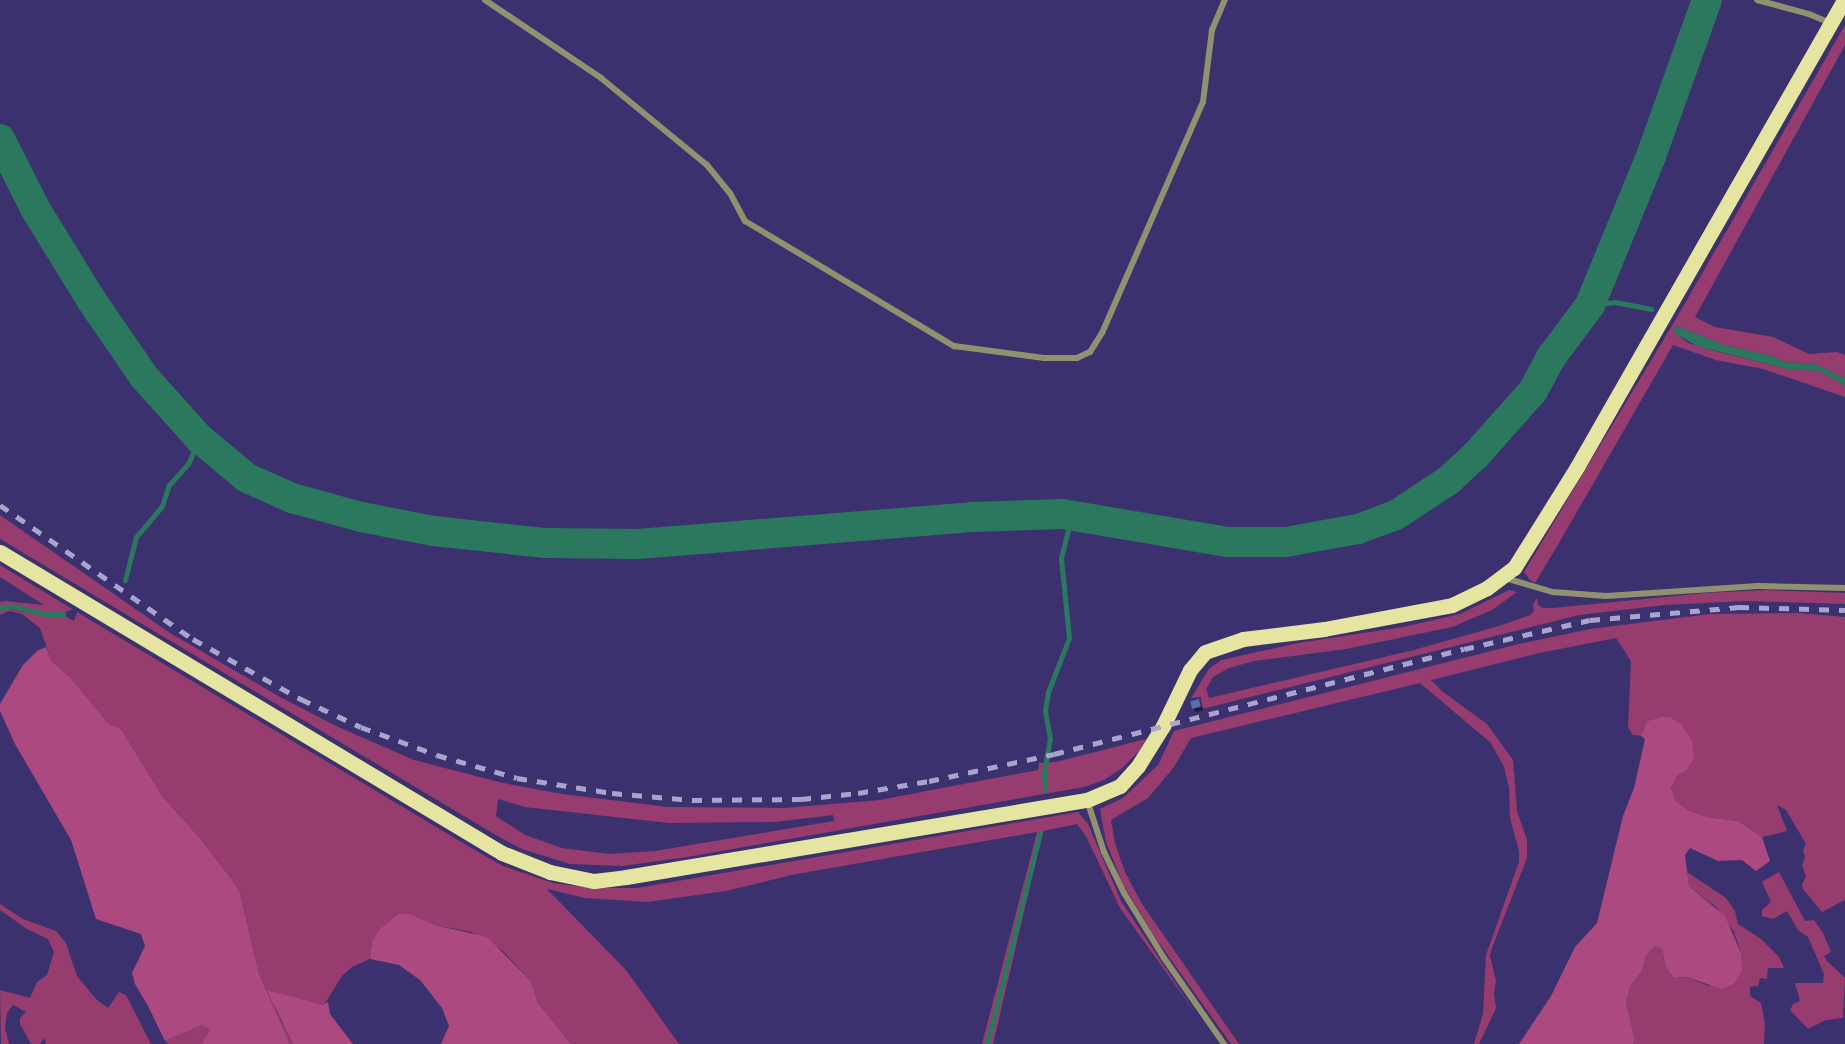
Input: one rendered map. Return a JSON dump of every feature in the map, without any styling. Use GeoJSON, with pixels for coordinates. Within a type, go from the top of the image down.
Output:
{"type":"FeatureCollection","features":[{"type":"Feature","properties":{"kind":"main road"},"geometry":{"type":"LineString","coordinates":[[0,552],[483,842],[502,853],[550,872],[594,881],[626,877],[1087,800],[1120,786],[1138,766],[1163,726],[1190,670],[1205,652],[1243,639],[1324,629],[1452,605],[1504,578],[1514,568],[1577,467],[1844,0]]}},
{"type":"Feature","properties":{"kind":"street"},"geometry":{"type":"LineString","coordinates":[[484,0],[601,78],[707,165],[730,193],[745,221],[954,346],[1044,358],[1077,358],[1090,352],[1102,333],[1203,102],[1212,30],[1225,0]]}},
{"type":"Feature","properties":{"kind":"street"},"geometry":{"type":"LineString","coordinates":[[1757,0],[1809,14],[1830,23]]}},
{"type":"Feature","properties":{"kind":"street"},"geometry":{"type":"LineString","coordinates":[[1504,578],[1575,596],[1758,586],[1845,588]]}},
{"type":"Feature","properties":{"kind":"street"},"geometry":{"type":"LineString","coordinates":[[1087,800],[1104,852],[1124,893],[1164,958],[1224,1044]]}},
{"type":"Feature","properties":{"kind":"shaded area"},"geometry":{"type":"Polygon","coordinates":[[[1845,25],[1845,45],[1695,317],[1715,327],[1773,337],[1809,354],[1837,352],[1845,355],[1845,378],[1815,364],[1784,362],[1772,356],[1724,345],[1676,326],[1673,331],[1688,343],[1719,352],[1788,369],[1818,371],[1840,382],[1845,387],[1845,397],[1763,369],[1716,360],[1673,345],[1535,583],[1524,572],[1673,324],[1845,25]]]}},
{"type":"Feature","properties":{"kind":"shaded area"},"geometry":{"type":"Polygon","coordinates":[[[1676,326],[1724,345],[1772,356],[1784,362],[1815,364],[1845,378],[1845,387],[1818,371],[1788,369],[1697,346],[1676,334],[1673,331],[1676,326]]]}},
{"type":"Feature","properties":{"kind":"shaded area"},"geometry":{"type":"Polygon","coordinates":[[[0,515],[170,633],[280,697],[336,726],[414,760],[503,783],[562,794],[668,807],[784,808],[880,800],[1038,770],[1039,763],[1056,762],[1146,739],[1139,751],[1121,769],[1104,780],[1084,787],[687,857],[622,866],[570,864],[522,849],[499,837],[0,539],[0,515]],[[498,799],[496,816],[525,835],[562,848],[609,854],[655,851],[834,821],[833,815],[775,822],[669,823],[525,807],[498,799]]]}},
{"type":"Feature","properties":{"kind":"shaded area"},"geometry":{"type":"Polygon","coordinates":[[[0,565],[72,609],[50,614],[12,605],[0,607],[0,602],[5,601],[44,605],[0,577],[0,565]]]}},
{"type":"Feature","properties":{"kind":"shaded area"},"geometry":{"type":"Polygon","coordinates":[[[1509,590],[1517,592],[1492,610],[1452,627],[1346,649],[1254,661],[1229,668],[1213,677],[1206,689],[1209,698],[1414,650],[1502,625],[1530,615],[1534,611],[1533,604],[1537,598],[1538,605],[1543,608],[1553,608],[1705,593],[1766,590],[1845,593],[1845,604],[1744,601],[1665,605],[1579,615],[1202,709],[1201,697],[1191,698],[1209,669],[1221,660],[1298,643],[1403,627],[1460,614],[1509,590]]]}},
{"type":"Feature","properties":{"kind":"shaded area"},"geometry":{"type":"Polygon","coordinates":[[[3,608],[45,616],[63,615],[74,621],[77,612],[473,849],[503,866],[553,883],[592,888],[637,888],[1078,812],[1088,824],[1121,901],[1194,1011],[1120,908],[1086,836],[1077,824],[1043,831],[993,1044],[982,1044],[1037,832],[791,875],[726,891],[647,902],[585,898],[547,889],[626,970],[679,1044],[571,1044],[538,1003],[531,981],[503,951],[471,932],[435,925],[410,914],[372,942],[370,959],[352,967],[342,976],[324,1005],[291,998],[276,1010],[293,1044],[290,1044],[259,974],[240,893],[233,881],[199,837],[163,797],[121,729],[108,723],[70,677],[51,660],[40,628],[22,614],[9,611],[0,615],[0,610],[3,608]]]}},
{"type":"Feature","properties":{"kind":"shaded area"},"geometry":{"type":"Polygon","coordinates":[[[1799,613],[1845,617],[1845,900],[1822,912],[1803,889],[1802,884],[1806,877],[1802,865],[1806,844],[1786,810],[1777,805],[1787,831],[1762,837],[1738,821],[1707,817],[1688,810],[1676,801],[1671,790],[1677,776],[1687,770],[1680,723],[1670,717],[1660,717],[1647,721],[1641,736],[1633,735],[1628,727],[1631,661],[1616,638],[1539,653],[1431,680],[1443,692],[1487,724],[1513,760],[1517,811],[1527,840],[1527,858],[1490,956],[1496,981],[1494,994],[1496,1008],[1479,1044],[1474,1044],[1483,1014],[1486,955],[1519,862],[1519,851],[1510,818],[1509,787],[1504,767],[1491,743],[1420,683],[1191,738],[1174,767],[1148,798],[1111,820],[1115,843],[1125,872],[1142,904],[1239,1044],[1231,1044],[1154,936],[1123,884],[1106,842],[1100,809],[1123,798],[1158,765],[1174,731],[1519,644],[1590,629],[1710,614],[1799,613]]]}},
{"type":"Feature","properties":{"kind":"shaded area"},"geometry":{"type":"Polygon","coordinates":[[[46,647],[51,660],[70,677],[108,723],[121,729],[163,797],[199,837],[233,881],[240,893],[259,974],[290,1044],[201,1044],[210,1030],[202,1025],[165,1041],[135,984],[132,973],[145,946],[141,934],[96,919],[71,840],[15,744],[0,711],[0,704],[23,665],[37,651],[46,647]]]}},
{"type":"Feature","properties":{"kind":"shaded area"},"geometry":{"type":"Polygon","coordinates":[[[1670,717],[1680,723],[1692,740],[1694,757],[1687,770],[1677,776],[1671,789],[1676,801],[1688,810],[1707,817],[1738,821],[1762,837],[1770,861],[1756,871],[1742,860],[1718,861],[1690,848],[1685,855],[1689,886],[1725,916],[1741,953],[1742,971],[1734,984],[1721,989],[1687,977],[1674,978],[1666,968],[1662,949],[1655,946],[1646,956],[1642,971],[1630,987],[1626,1002],[1635,1040],[1633,1044],[1519,1044],[1551,996],[1575,947],[1597,923],[1623,816],[1634,788],[1645,739],[1641,736],[1647,721],[1670,717]]]}},
{"type":"Feature","properties":{"kind":"shaded area"},"geometry":{"type":"Polygon","coordinates":[[[1687,872],[1726,898],[1735,911],[1738,924],[1761,939],[1779,957],[1784,968],[1768,968],[1767,979],[1760,978],[1758,986],[1750,987],[1750,996],[1761,1003],[1765,1023],[1764,1044],[1633,1044],[1635,1040],[1626,1002],[1630,987],[1642,971],[1646,956],[1655,946],[1662,949],[1666,968],[1674,978],[1687,977],[1709,986],[1741,953],[1734,932],[1716,907],[1689,886],[1687,872]]]}},
{"type":"Feature","properties":{"kind":"shaded area"},"geometry":{"type":"Polygon","coordinates":[[[1779,872],[1805,921],[1814,920],[1823,933],[1831,952],[1824,956],[1827,961],[1845,978],[1843,1018],[1826,1020],[1808,1029],[1790,1010],[1793,1004],[1800,1001],[1795,983],[1823,983],[1824,974],[1808,937],[1798,930],[1787,911],[1773,919],[1762,916],[1762,910],[1771,902],[1762,882],[1779,872]]]}},
{"type":"Feature","properties":{"kind":"shaded area"},"geometry":{"type":"Polygon","coordinates":[[[0,904],[23,919],[56,931],[66,943],[77,976],[96,999],[108,1008],[119,992],[126,995],[151,1044],[46,1044],[44,1038],[40,1044],[31,1044],[20,1024],[20,1018],[26,1012],[13,1005],[7,1013],[5,1028],[9,1044],[1,1044],[0,990],[30,998],[37,982],[47,975],[54,952],[48,939],[27,929],[0,910],[0,904]]]}},
{"type":"Feature","properties":{"kind":"shaded area"},"geometry":{"type":"Polygon","coordinates":[[[398,914],[410,914],[435,925],[487,937],[531,981],[538,1003],[571,1044],[441,1044],[449,1026],[442,1008],[420,980],[399,965],[370,959],[372,942],[380,929],[398,914]]]}},
{"type":"Feature","properties":{"kind":"shaded area"},"geometry":{"type":"Polygon","coordinates":[[[267,990],[323,1005],[328,1002],[330,1014],[353,1044],[293,1044],[267,990]]]}},
{"type":"Feature","properties":{"kind":"shaded area"},"geometry":{"type":"Polygon","coordinates":[[[202,1025],[210,1030],[201,1044],[168,1044],[165,1041],[202,1025]]]}},
{"type":"Feature","properties":{"kind":"building"},"geometry":{"type":"Polygon","coordinates":[[[1199,699],[1201,707],[1192,709],[1190,701],[1199,699]]]}},
{"type":"Feature","properties":{"kind":"waterway"},"geometry":{"type":"LineString","coordinates":[[0,139],[36,210],[92,301],[145,378],[199,438],[247,478],[292,498],[361,517],[434,531],[545,543],[638,544],[972,517],[1062,514],[1227,542],[1286,542],[1358,529],[1396,515],[1449,480],[1475,456],[1533,391],[1552,356],[1590,305],[1651,156],[1707,0]]}},
{"type":"Feature","properties":{"kind":"waterway"},"geometry":{"type":"LineString","coordinates":[[1590,305],[1615,302],[1651,309]]}},
{"type":"Feature","properties":{"kind":"waterway"},"geometry":{"type":"LineString","coordinates":[[125,580],[136,537],[162,506],[169,485],[188,464],[199,438]]}},
{"type":"Feature","properties":{"kind":"waterway"},"geometry":{"type":"LineString","coordinates":[[1045,791],[1044,772],[1050,739],[1045,711],[1048,692],[1069,638],[1061,558],[1069,525],[1062,514]]}},
{"type":"Feature","properties":{"kind":"waterway"},"geometry":{"type":"LineString","coordinates":[[0,608],[11,606],[45,614],[63,614]]}},
{"type":"Feature","properties":{"kind":"waterway"},"geometry":{"type":"LineString","coordinates":[[987,1044],[1040,833]]}},
{"type":"Feature","properties":{"kind":"railway"},"geometry":{"type":"LineString","coordinates":[[0,505],[193,639],[301,699],[361,727],[437,755],[517,778],[612,793],[692,800],[801,799],[858,793],[929,781],[1054,754],[1464,649],[1590,620],[1739,607],[1845,610]]}}]}
